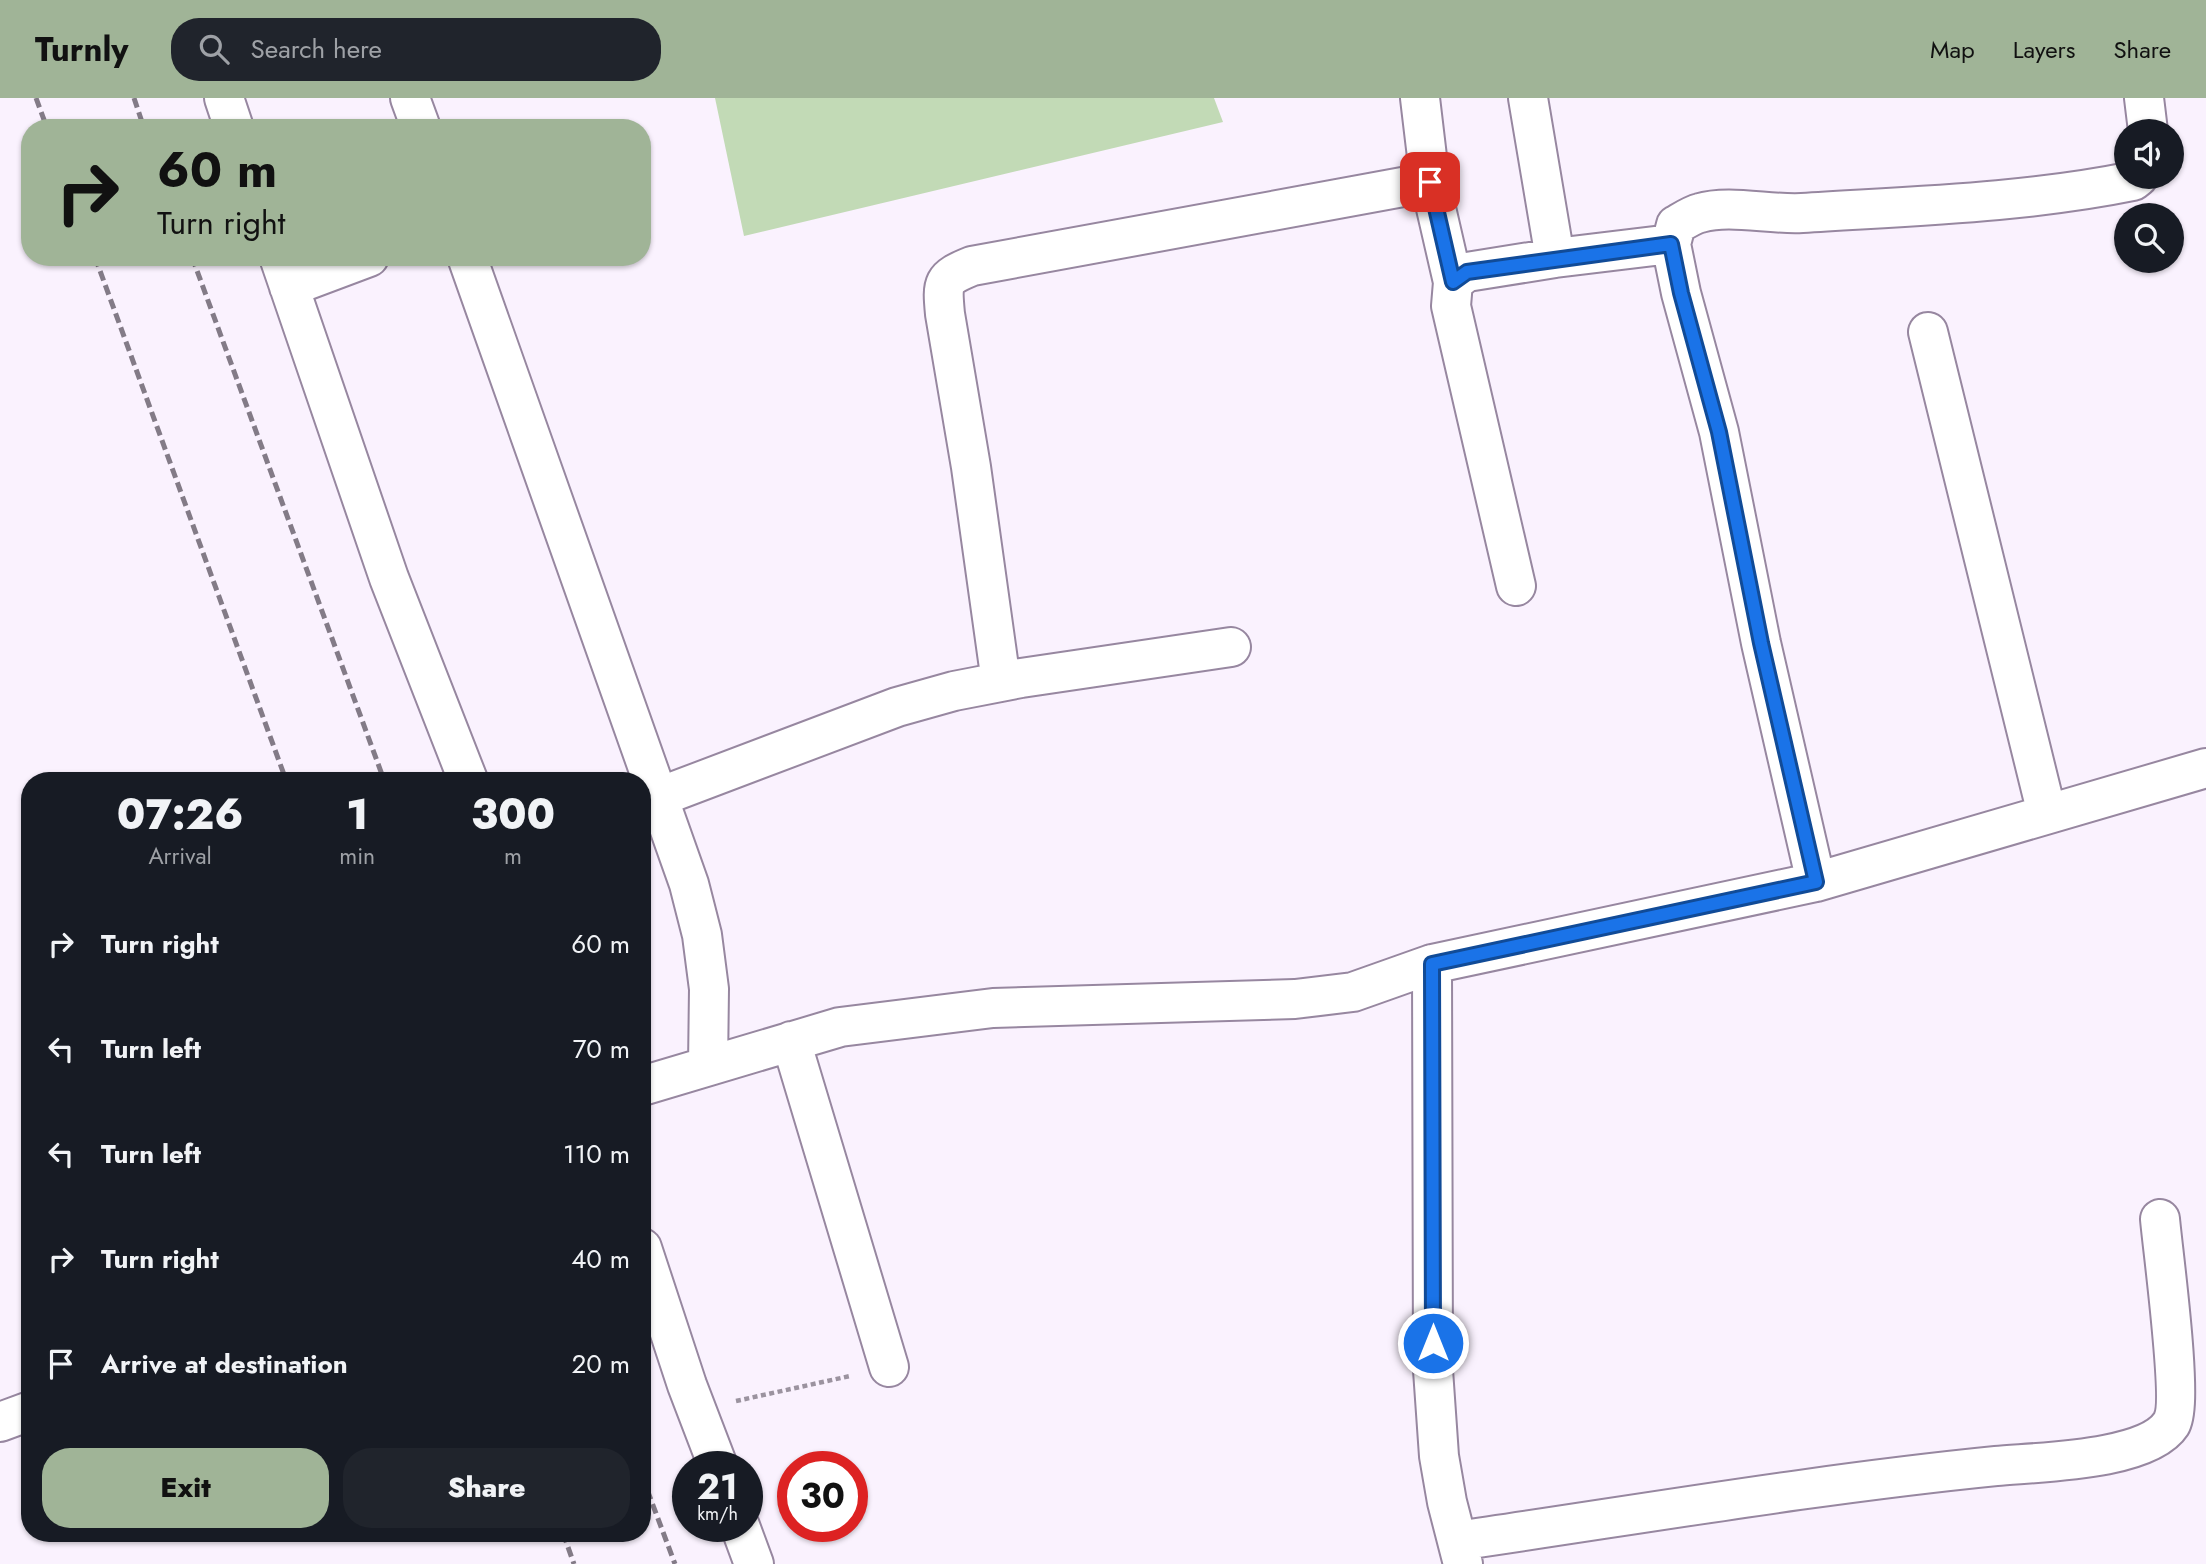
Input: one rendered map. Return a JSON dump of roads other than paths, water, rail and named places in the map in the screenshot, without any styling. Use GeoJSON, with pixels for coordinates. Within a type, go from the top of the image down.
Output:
{"type":"FeatureCollection","features":[{"type":"Feature","properties":{"kind":"street"},"geometry":{"type":"LineString","coordinates":[[224,98],[231,119]]}},
{"type":"Feature","properties":{"kind":"street"},"geometry":{"type":"LineString","coordinates":[[410,98],[418,119]]}},
{"type":"Feature","properties":{"kind":"street"},"geometry":{"type":"LineString","coordinates":[[1420,98],[1430,182],[1453,282],[1451,306],[1516,586]]}},
{"type":"Feature","properties":{"kind":"street"},"geometry":{"type":"LineString","coordinates":[[1528,98],[1555,258]]}},
{"type":"Feature","properties":{"kind":"street"},"geometry":{"type":"LineString","coordinates":[[2144,98],[2147,119]]}},
{"type":"Feature","properties":{"kind":"street"},"geometry":{"type":"LineString","coordinates":[[1001,682],[971,467],[945,314],[942,289],[951,275],[986,264],[1430,182]]}},
{"type":"Feature","properties":{"kind":"street"},"geometry":{"type":"LineString","coordinates":[[1816,882],[1761,643],[1719,432],[1681,293],[1671,244],[1676,225],[1700,213],[1722,210],[1789,214],[1958,203],[2114,185]]}},
{"type":"Feature","properties":{"kind":"street"},"geometry":{"type":"LineString","coordinates":[[1453,282],[1467,272],[1671,244]]}},
{"type":"Feature","properties":{"kind":"street"},"geometry":{"type":"LineString","coordinates":[[318,266],[284,272],[389,578],[465,772]]}},
{"type":"Feature","properties":{"kind":"street"},"geometry":{"type":"LineString","coordinates":[[470,266],[650,772]]}},
{"type":"Feature","properties":{"kind":"street"},"geometry":{"type":"LineString","coordinates":[[1928,332],[2047,814]]}},
{"type":"Feature","properties":{"kind":"street"},"geometry":{"type":"LineString","coordinates":[[659,797],[897,707],[954,691],[1231,647]]}},
{"type":"Feature","properties":{"kind":"street"},"geometry":{"type":"LineString","coordinates":[[651,1083],[840,1027],[993,1008],[1294,999],[1353,992],[1432,964],[1816,882],[2206,768]]}},
{"type":"Feature","properties":{"kind":"street"},"geometry":{"type":"LineString","coordinates":[[651,774],[689,884],[702,935],[709,989],[708,1066]]}},
{"type":"Feature","properties":{"kind":"street"},"geometry":{"type":"LineString","coordinates":[[1432,964],[1433,1370],[1439,1455],[1460,1553],[1905,1475],[2118,1454],[2156,1439],[2172,1423],[2176,1391],[2160,1219]]}},
{"type":"Feature","properties":{"kind":"street"},"geometry":{"type":"LineString","coordinates":[[791,1041],[889,1367]]}},
{"type":"Feature","properties":{"kind":"street"},"geometry":{"type":"LineString","coordinates":[[651,1275],[712,1451]]}},
{"type":"Feature","properties":{"kind":"street"},"geometry":{"type":"LineString","coordinates":[[0,1422],[21,1414]]}},
{"type":"Feature","properties":{"kind":"street"},"geometry":{"type":"LineString","coordinates":[[746,1542],[754,1564]]}},
{"type":"Feature","properties":{"kind":"railway"},"geometry":{"type":"LineString","coordinates":[[36,98],[44,119]]}},
{"type":"Feature","properties":{"kind":"railway"},"geometry":{"type":"LineString","coordinates":[[134,98],[141,119]]}},
{"type":"Feature","properties":{"kind":"railway"},"geometry":{"type":"LineString","coordinates":[[98,266],[283,772]]}},
{"type":"Feature","properties":{"kind":"railway"},"geometry":{"type":"LineString","coordinates":[[195,266],[381,772]]}},
{"type":"Feature","properties":{"kind":"railway"},"geometry":{"type":"LineString","coordinates":[[651,1500],[675,1564]]}},
{"type":"Feature","properties":{"kind":"railway"},"geometry":{"type":"LineString","coordinates":[[566,1542],[574,1564]]}}]}
